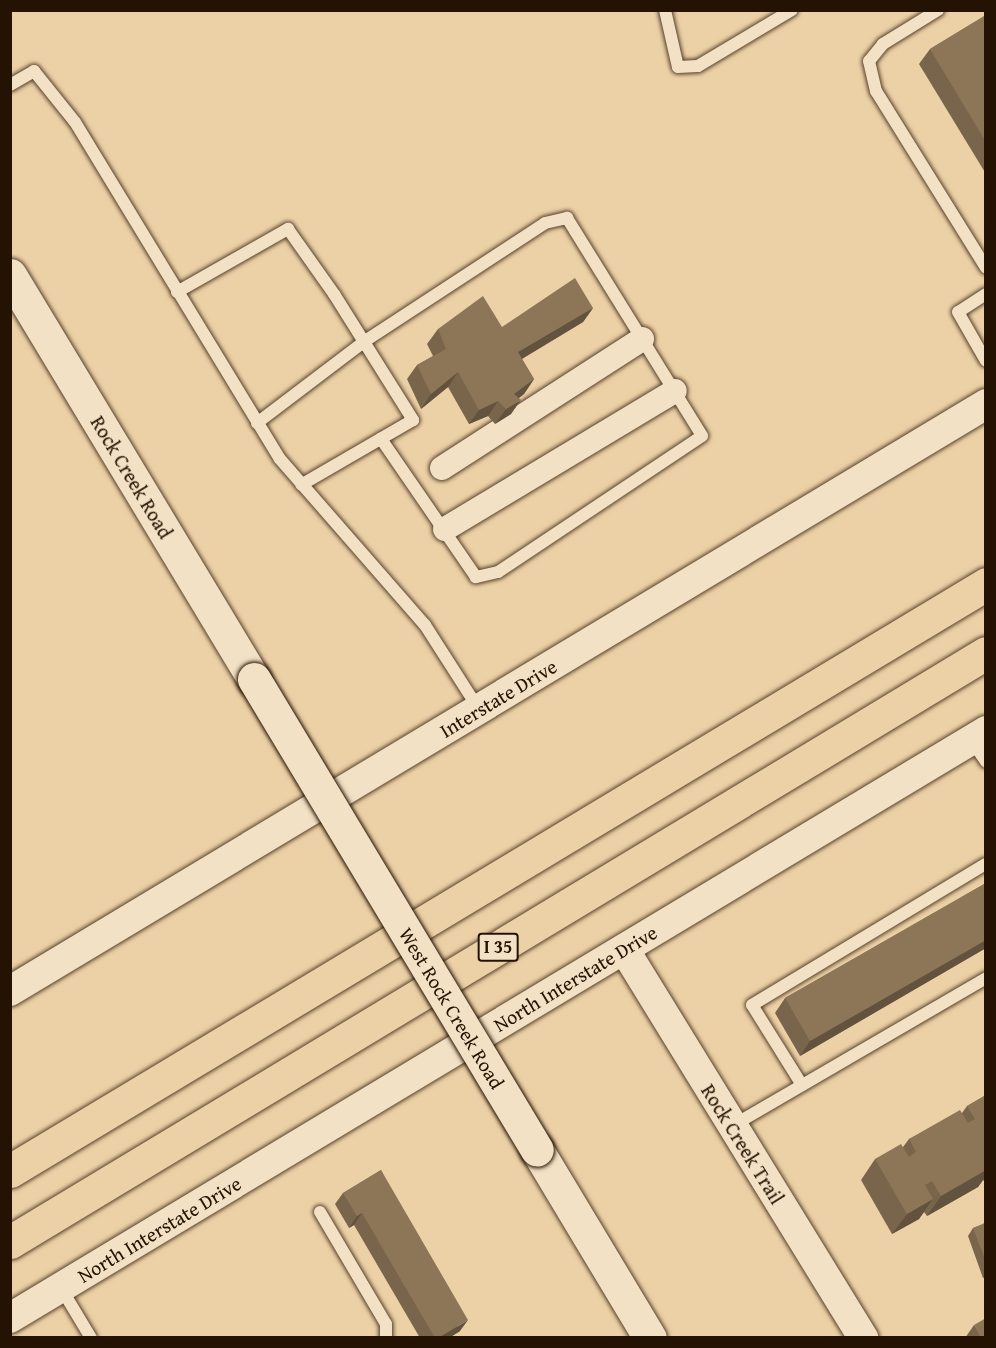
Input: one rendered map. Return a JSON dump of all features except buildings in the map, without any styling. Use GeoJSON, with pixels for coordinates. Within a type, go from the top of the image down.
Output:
{"type":"FeatureCollection","features":[{"type":"Feature","properties":{"kind":"highway"},"geometry":{"type":"LineString","coordinates":[[10,1171],[986,584]]}},
{"type":"Feature","properties":{"kind":"highway","name":"I 35"},"geometry":{"type":"LineString","coordinates":[[10,1242],[986,653]]}},
{"type":"Feature","properties":{"kind":"main road","name":"Rock Creek Road"},"geometry":{"type":"LineString","coordinates":[[10,275],[254,679]]}},
{"type":"Feature","properties":{"kind":"main road","name":"West Rock Creek Road"},"geometry":{"type":"LineString","coordinates":[[254,679],[650,1338]]}},
{"type":"Feature","properties":{"kind":"street"},"geometry":{"type":"LineString","coordinates":[[442,468],[642,339]]}},
{"type":"Feature","properties":{"kind":"street"},"geometry":{"type":"LineString","coordinates":[[445,528],[675,390]]}},
{"type":"Feature","properties":{"kind":"street","name":"Interstate Drive"},"geometry":{"type":"LineString","coordinates":[[10,991],[986,404]]}},
{"type":"Feature","properties":{"kind":"street","name":"North Interstate Drive"},"geometry":{"type":"LineString","coordinates":[[10,1318],[624,950],[981,744]]}},
{"type":"Feature","properties":{"kind":"street","name":"Rock Creek Trail"},"geometry":{"type":"LineString","coordinates":[[624,950],[863,1338]]}},
{"type":"Feature","properties":{"kind":"lane"},"geometry":{"type":"LineString","coordinates":[[665,10],[678,67],[698,66],[792,10]]}},
{"type":"Feature","properties":{"kind":"lane"},"geometry":{"type":"LineString","coordinates":[[938,10],[884,44],[869,61],[876,91],[986,268]]}},
{"type":"Feature","properties":{"kind":"lane"},"geometry":{"type":"LineString","coordinates":[[10,85],[34,71],[75,122],[257,423],[302,485],[425,625],[479,709]]}},
{"type":"Feature","properties":{"kind":"lane"},"geometry":{"type":"LineString","coordinates":[[257,423],[365,344],[545,223],[567,218],[702,436],[498,572],[476,577],[445,528],[381,439]]}},
{"type":"Feature","properties":{"kind":"lane"},"geometry":{"type":"LineString","coordinates":[[177,292],[288,230],[365,344],[413,420],[302,485]]}},
{"type":"Feature","properties":{"kind":"lane"},"geometry":{"type":"LineString","coordinates":[[986,294],[958,312],[986,361]]}},
{"type":"Feature","properties":{"kind":"lane"},"geometry":{"type":"LineString","coordinates":[[802,1085],[752,1005],[986,864]]}},
{"type":"Feature","properties":{"kind":"lane"},"geometry":{"type":"LineString","coordinates":[[732,1126],[986,978]]}},
{"type":"Feature","properties":{"kind":"lane"},"geometry":{"type":"LineString","coordinates":[[320,1212],[386,1324],[386,1338]]}},
{"type":"Feature","properties":{"kind":"lane"},"geometry":{"type":"LineString","coordinates":[[61,1288],[91,1338]]}}]}
